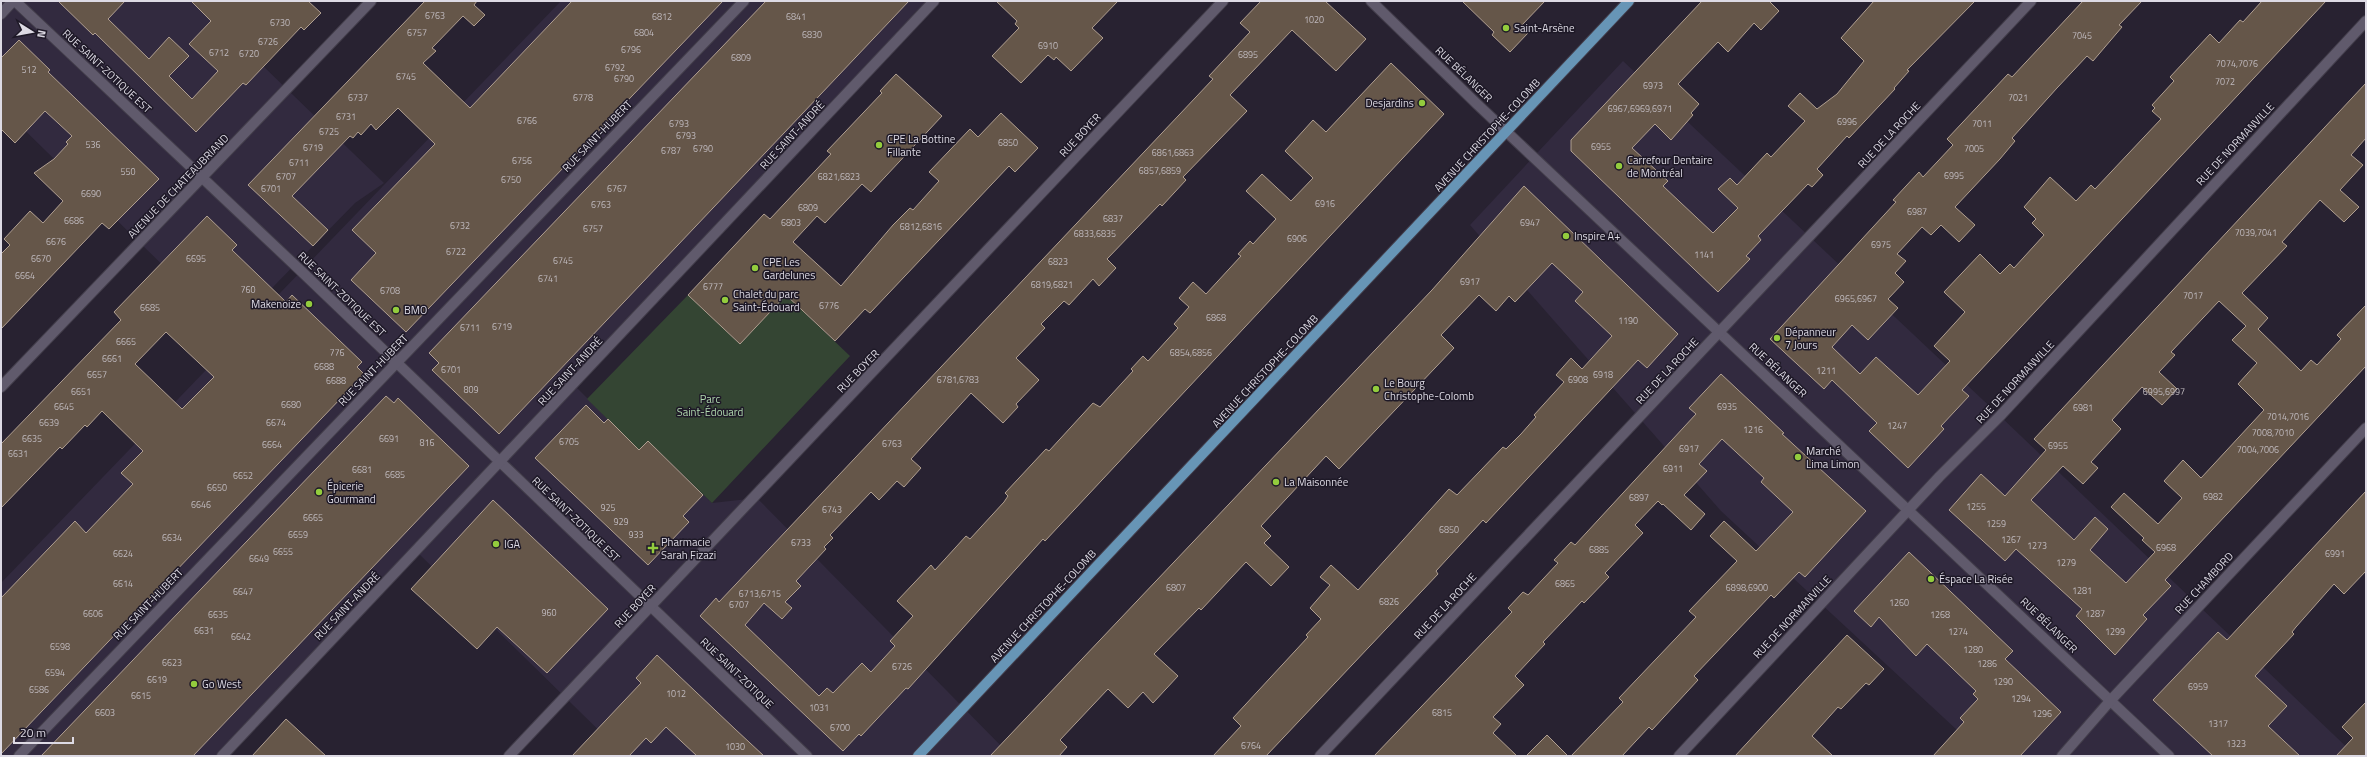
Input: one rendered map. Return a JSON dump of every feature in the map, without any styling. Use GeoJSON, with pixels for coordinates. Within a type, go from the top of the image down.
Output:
{"type":"FeatureCollection","features":[{"type":"Feature","properties":{"kind":"main road","name":"AVENUE CHRISTOPHE-COLOMB"},"geometry":{"type":"LineString","coordinates":[[918,756],[1629,1]]}},
{"type":"Feature","properties":{"kind":"street"},"geometry":{"type":"LineString","coordinates":[[1,14],[14,1]]}},
{"type":"Feature","properties":{"kind":"street","name":"RUE SAINT-ZOTIQUE EST"},"geometry":{"type":"LineString","coordinates":[[14,1],[203,177],[651,606]]}},
{"type":"Feature","properties":{"kind":"street","name":"AVENUE DE CHATEAUBRIAND"},"geometry":{"type":"LineString","coordinates":[[1,388],[371,1]]}},
{"type":"Feature","properties":{"kind":"street","name":"RUE SAINT-HUBERT"},"geometry":{"type":"LineString","coordinates":[[19,756],[744,1]]}},
{"type":"Feature","properties":{"kind":"street","name":"RUE SAINT-ANDRÉ"},"geometry":{"type":"LineString","coordinates":[[222,756],[500,463],[934,1]]}},
{"type":"Feature","properties":{"kind":"street","name":"RUE BOYER"},"geometry":{"type":"LineString","coordinates":[[509,756],[1223,1]]}},
{"type":"Feature","properties":{"kind":"street","name":"RUE BÉLANGER"},"geometry":{"type":"LineString","coordinates":[[1371,1],[2169,756]]}},
{"type":"Feature","properties":{"kind":"street","name":"RUE DE LA ROCHE"},"geometry":{"type":"LineString","coordinates":[[1320,756],[2031,1]]}},
{"type":"Feature","properties":{"kind":"street","name":"RUE DE NORMANVILLE"},"geometry":{"type":"LineString","coordinates":[[1679,756],[1909,510],[2000,416],[2366,21]]}},
{"type":"Feature","properties":{"kind":"street","name":"RUE CHAMBORD"},"geometry":{"type":"LineString","coordinates":[[2062,756],[2110,701],[2366,428]]}},
{"type":"Feature","properties":{"kind":"street","name":"RUE SAINT-ZOTIQUE"},"geometry":{"type":"LineString","coordinates":[[651,606],[807,756]]}},
{"type":"Feature","properties":{"kind":"shaded area"},"geometry":{"type":"Polygon","coordinates":[[[1,1],[196,1],[384,183],[355,203],[230,331],[1,107],[1,1]]]}},
{"type":"Feature","properties":{"kind":"shaded area"},"geometry":{"type":"Polygon","coordinates":[[[561,1],[934,1],[574,385],[639,450],[648,441],[712,503],[757,498],[1011,756],[625,756],[416,551],[223,756],[1,756],[1,583],[561,1]]]}},
{"type":"Feature","properties":{"kind":"shaded area"},"geometry":{"type":"Polygon","coordinates":[[[1623,61],[2000,416],[2356,756],[1985,756],[1721,511],[1470,225],[1623,61]]]}},
{"type":"Feature","properties":{"kind":"green space","name":"Parc Saint-Édouard"},"geometry":{"type":"Polygon","coordinates":[[[688,295],[740,344],[786,295],[850,356],[712,503],[648,441],[639,450],[587,399],[688,295]]]}},
{"type":"Feature","properties":{"kind":"building"},"geometry":{"type":"Polygon","coordinates":[[[58,1],[125,1],[108,19],[149,59],[169,37],[189,56],[169,76],[192,99],[218,71],[189,44],[211,21],[191,1],[308,1],[321,13],[304,30],[301,27],[246,85],[243,83],[196,132],[95,33],[93,35],[58,1]]]}},
{"type":"Feature","properties":{"kind":"building"},"geometry":{"type":"Polygon","coordinates":[[[425,1],[477,1],[474,5],[485,15],[474,26],[463,16],[432,48],[436,51],[423,63],[470,108],[572,1],[723,1],[406,332],[351,280],[376,253],[352,230],[435,144],[398,108],[376,130],[371,124],[361,135],[358,132],[353,138],[350,136],[292,196],[328,230],[313,246],[248,185],[425,1]]]}},
{"type":"Feature","properties":{"kind":"building"},"geometry":{"type":"Polygon","coordinates":[[[766,1],[909,1],[499,434],[432,370],[439,363],[429,353],[766,1]]]}},
{"type":"Feature","properties":{"kind":"building"},"geometry":{"type":"Polygon","coordinates":[[[996,1],[1118,1],[1092,28],[1103,38],[1071,71],[1056,57],[1054,60],[1048,55],[1021,83],[992,56],[1019,28],[1015,24],[1017,21],[996,1]]]}},
{"type":"Feature","properties":{"kind":"building"},"geometry":{"type":"Polygon","coordinates":[[[1261,1],[1325,1],[1366,39],[1336,71],[1292,30],[1230,95],[1247,111],[1183,177],[1186,180],[1162,206],[1160,204],[1107,259],[1116,268],[1099,286],[1093,279],[1069,305],[1064,301],[1041,324],[1045,328],[1016,358],[1039,380],[1016,404],[1018,407],[1003,423],[971,393],[911,459],[921,468],[904,487],[897,481],[879,500],[871,492],[830,535],[833,538],[824,547],[826,549],[796,581],[801,586],[785,602],[792,608],[782,619],[764,603],[745,625],[819,696],[827,688],[833,693],[862,663],[871,672],[895,646],[890,641],[913,616],[897,601],[931,565],[935,570],[966,536],[970,539],[1004,502],[1008,496],[1005,493],[1046,449],[1049,451],[1093,403],[1100,407],[1133,371],[1131,369],[1143,356],[1148,361],[1178,328],[1174,324],[1189,307],[1179,298],[1193,282],[1206,294],[1241,256],[1238,254],[1250,241],[1253,244],[1276,219],[1246,191],[1262,174],[1291,201],[1313,178],[1285,151],[1313,120],[1326,132],[1391,63],[1444,114],[1045,541],[1043,539],[908,689],[906,688],[861,736],[859,734],[843,751],[700,616],[716,598],[719,602],[1213,79],[1209,76],[1250,32],[1240,23],[1261,1]]]}},
{"type":"Feature","properties":{"kind":"building","name":"Saint-Arsène"},"geometry":{"type":"Polygon","coordinates":[[[1462,1],[1545,1],[1521,26],[1528,33],[1510,52],[1492,35],[1494,32],[1462,1]]]}},
{"type":"Feature","properties":{"kind":"building"},"geometry":{"type":"Polygon","coordinates":[[[1702,1],[1769,1],[1779,11],[1761,30],[1754,23],[1728,52],[1718,42],[1678,84],[1699,104],[1691,113],[1693,115],[1671,140],[1655,124],[1632,148],[1668,181],[1663,186],[1713,233],[1738,208],[1718,189],[1730,178],[1737,185],[1767,153],[1771,157],[1805,121],[1788,106],[1800,93],[1817,109],[1837,94],[1864,61],[1841,38],[1874,1],[1975,1],[1907,70],[1909,71],[1894,88],[1895,89],[1849,138],[1847,136],[1817,169],[1823,175],[1812,187],[1808,184],[1758,236],[1761,240],[1746,256],[1750,259],[1718,292],[1571,151],[1571,140],[1702,1]]]}},
{"type":"Feature","properties":{"kind":"building"},"geometry":{"type":"Polygon","coordinates":[[[2083,1],[2142,1],[2119,25],[2122,27],[2093,61],[2087,56],[2057,88],[2012,138],[2015,141],[2000,159],[1955,207],[1975,225],[1959,242],[1941,225],[1931,235],[1922,227],[1897,254],[1906,261],[1895,273],[1904,282],[1888,299],[1898,308],[1868,340],[1852,325],[1832,347],[1860,374],[1876,357],[1918,395],[1950,361],[1934,346],[1965,312],[1944,292],[1980,254],[2000,274],[2010,264],[2014,268],[2044,235],[2032,223],[2036,219],[2024,207],[2050,177],[2076,201],[2091,185],[2095,189],[2161,119],[2152,111],[2155,108],[2152,105],[2174,81],[2170,77],[2210,34],[2219,43],[2240,20],[2243,22],[2262,1],[2326,1],[1962,390],[1969,396],[1941,426],[1944,429],[1908,468],[1869,431],[1877,423],[1832,380],[1824,389],[1770,339],[1896,202],[1893,200],[1919,172],[1923,177],[1953,145],[1947,139],[2008,74],[2012,77],[2083,1]]]}},
{"type":"Feature","properties":{"kind":"building"},"geometry":{"type":"Polygon","coordinates":[[[19,40],[50,70],[48,72],[159,179],[109,229],[102,223],[1,329],[1,254],[10,245],[4,239],[30,211],[43,223],[63,201],[34,173],[54,159],[68,144],[66,142],[72,136],[45,111],[15,143],[1,129],[1,58],[19,40]]]}},
{"type":"Feature","properties":{"kind":"building"},"geometry":{"type":"Polygon","coordinates":[[[896,74],[942,116],[871,192],[862,184],[825,223],[817,216],[793,242],[841,286],[893,225],[910,208],[913,210],[939,181],[929,172],[970,129],[978,137],[1001,113],[1038,148],[1015,172],[1009,166],[870,313],[865,309],[835,341],[786,295],[740,344],[688,295],[764,214],[770,219],[831,154],[827,151],[882,93],[880,91],[896,74]]]}},
{"type":"Feature","properties":{"kind":"building"},"geometry":{"type":"Polygon","coordinates":[[[2366,83],[2366,138],[2351,155],[2363,165],[2340,190],[2359,207],[2344,222],[2320,200],[2282,242],[2287,246],[2242,293],[2268,318],[2258,329],[2301,371],[2311,360],[2317,365],[2341,339],[2337,335],[2366,305],[2366,366],[2165,580],[2171,586],[2143,615],[2147,619],[2115,655],[2076,616],[2082,609],[2016,549],[2005,561],[1949,510],[1981,474],[2005,496],[2046,450],[2034,439],[2366,83]],[[2219,301],[2171,352],[2175,355],[2159,372],[2177,389],[2162,405],[2142,387],[2112,420],[2121,429],[2091,462],[2098,468],[2083,484],[2063,466],[2031,500],[2074,540],[2095,517],[2108,529],[2090,550],[2126,583],[2155,552],[2142,540],[2144,538],[2111,507],[2124,493],[2158,524],[2182,498],[2164,481],[2183,460],[2201,478],[2264,410],[2238,384],[2257,363],[2232,340],[2246,326],[2219,301]]]}},
{"type":"Feature","properties":{"kind":"building"},"geometry":{"type":"Polygon","coordinates":[[[1524,186],[1678,334],[1647,368],[1638,360],[1486,523],[1483,520],[1436,571],[1438,574],[1266,756],[1213,756],[1241,726],[1233,718],[1308,637],[1306,635],[1321,619],[1310,608],[1330,585],[1320,577],[1331,565],[1358,590],[1449,489],[1457,495],[1503,447],[1506,449],[1521,434],[1536,417],[1534,415],[1564,382],[1556,375],[1571,358],[1582,369],[1612,336],[1575,301],[1583,292],[1552,263],[1515,302],[1509,296],[1496,311],[1479,295],[1441,335],[1454,348],[1339,469],[1326,456],[1261,526],[1271,536],[1264,543],[1289,567],[1271,586],[1246,562],[1201,610],[1199,608],[1154,654],[1178,676],[1153,703],[1143,692],[1128,708],[1108,689],[1060,740],[1067,747],[1059,756],[990,756],[1432,290],[1524,186]]]}},
{"type":"Feature","properties":{"kind":"building"},"geometry":{"type":"Polygon","coordinates":[[[207,216],[237,245],[232,250],[286,302],[292,295],[362,362],[357,367],[364,374],[1,754],[1,598],[75,521],[86,533],[133,484],[121,473],[143,451],[102,411],[87,427],[85,425],[62,449],[60,447],[1,508],[1,444],[121,320],[114,312],[207,216]],[[166,332],[135,364],[182,409],[214,377],[166,332]]]}},
{"type":"Feature","properties":{"kind":"building"},"geometry":{"type":"Polygon","coordinates":[[[1721,374],[1784,433],[1782,434],[1866,511],[1805,577],[1799,572],[1774,598],[1771,595],[1694,676],[1698,680],[1652,730],[1649,727],[1622,756],[1571,756],[1623,702],[1619,698],[1696,617],[1689,611],[1737,561],[1710,536],[1724,521],[1756,551],[1793,512],[1761,482],[1764,478],[1722,439],[1699,464],[1707,471],[1684,495],[1705,514],[1691,530],[1658,501],[1635,525],[1643,533],[1605,573],[1609,577],[1584,603],[1582,601],[1543,642],[1545,644],[1515,676],[1524,685],[1493,717],[1501,724],[1493,733],[1517,756],[1374,756],[1512,612],[1508,608],[1523,592],[1528,595],[1558,563],[1554,560],[1571,542],[1575,545],[1696,414],[1689,408],[1721,374]]]}},
{"type":"Feature","properties":{"kind":"building"},"geometry":{"type":"Polygon","coordinates":[[[386,396],[394,403],[398,398],[469,466],[193,756],[41,756],[386,396]]]}},
{"type":"Feature","properties":{"kind":"building"},"geometry":{"type":"Polygon","coordinates":[[[586,405],[604,423],[608,419],[639,450],[648,441],[703,495],[683,516],[689,522],[648,565],[535,458],[586,405]]]}},
{"type":"Feature","properties":{"kind":"building"},"geometry":{"type":"Polygon","coordinates":[[[2366,491],[2366,571],[2344,594],[2334,584],[2292,632],[2294,634],[2255,676],[2287,706],[2268,726],[2300,756],[2213,756],[2153,700],[2218,632],[2227,640],[2366,491]]]}},
{"type":"Feature","properties":{"kind":"building","name":"IGA"},"geometry":{"type":"Polygon","coordinates":[[[493,500],[608,609],[547,673],[497,627],[477,649],[411,589],[493,500]]]}},
{"type":"Feature","properties":{"kind":"building"},"geometry":{"type":"Polygon","coordinates":[[[1909,552],[2013,651],[2005,659],[2061,712],[2020,756],[1933,756],[1964,722],[1960,718],[1978,699],[1973,694],[1976,691],[1927,644],[1916,656],[1879,617],[1871,627],[1854,611],[1909,552]]]}},
{"type":"Feature","properties":{"kind":"building"},"geometry":{"type":"Polygon","coordinates":[[[1847,635],[1884,669],[1869,685],[1866,683],[1841,709],[1838,707],[1812,736],[1833,756],[1735,756],[1847,635]]]}},
{"type":"Feature","properties":{"kind":"building"},"geometry":{"type":"Polygon","coordinates":[[[657,655],[764,756],[697,756],[666,727],[651,743],[646,738],[629,756],[572,756],[641,683],[636,678],[657,655]]]}},
{"type":"Feature","properties":{"kind":"building"},"geometry":{"type":"Polygon","coordinates":[[[2366,702],[2366,756],[2336,756],[2353,738],[2342,727],[2366,702]]]}},
{"type":"Feature","properties":{"kind":"building"},"geometry":{"type":"Polygon","coordinates":[[[286,719],[326,756],[252,756],[286,719]]]}},
{"type":"Feature","properties":{"kind":"building"},"geometry":{"type":"Polygon","coordinates":[[[1547,735],[1568,756],[1526,756],[1547,735]]]}},
{"type":"Feature","properties":{"kind":"place","name":"Saint-Arsène"},"geometry":{"type":"Point","coordinates":[1506,28]}},
{"type":"Feature","properties":{"kind":"place","name":"Desjardins"},"geometry":{"type":"Point","coordinates":[1422,103]}},
{"type":"Feature","properties":{"kind":"place","name":"CPE La Bottine Fillante"},"geometry":{"type":"Point","coordinates":[879,145]}},
{"type":"Feature","properties":{"kind":"place","name":"Carrefour Dentaire de Montréal"},"geometry":{"type":"Point","coordinates":[1619,166]}},
{"type":"Feature","properties":{"kind":"place","name":"Inspire A+"},"geometry":{"type":"Point","coordinates":[1566,236]}},
{"type":"Feature","properties":{"kind":"place","name":"CPE Les Gardelunes"},"geometry":{"type":"Point","coordinates":[755,268]}},
{"type":"Feature","properties":{"kind":"place","name":"Chalet du parc Saint-Édouard"},"geometry":{"type":"Point","coordinates":[725,300]}},
{"type":"Feature","properties":{"kind":"place","name":"Makenoize"},"geometry":{"type":"Point","coordinates":[309,304]}},
{"type":"Feature","properties":{"kind":"place","name":"BMO"},"geometry":{"type":"Point","coordinates":[396,310]}},
{"type":"Feature","properties":{"kind":"place","name":"Dépanneur 7 Jours"},"geometry":{"type":"Point","coordinates":[1777,338]}},
{"type":"Feature","properties":{"kind":"place","name":"Le Bourg Christophe-Colomb"},"geometry":{"type":"Point","coordinates":[1376,389]}},
{"type":"Feature","properties":{"kind":"place","name":"Marché Lima Limon"},"geometry":{"type":"Point","coordinates":[1798,457]}},
{"type":"Feature","properties":{"kind":"place","name":"La Maisonnée"},"geometry":{"type":"Point","coordinates":[1276,482]}},
{"type":"Feature","properties":{"kind":"place","name":"Épicerie Gourmand"},"geometry":{"type":"Point","coordinates":[319,492]}},
{"type":"Feature","properties":{"kind":"place","name":"IGA"},"geometry":{"type":"Point","coordinates":[496,544]}},
{"type":"Feature","properties":{"kind":"place","name":"Pharmacie Sarah Fizazi"},"geometry":{"type":"Point","coordinates":[653,548]}},
{"type":"Feature","properties":{"kind":"place","name":"Éspace La Risée"},"geometry":{"type":"Point","coordinates":[1931,579]}},
{"type":"Feature","properties":{"kind":"place","name":"Go West"},"geometry":{"type":"Point","coordinates":[194,684]}}]}
